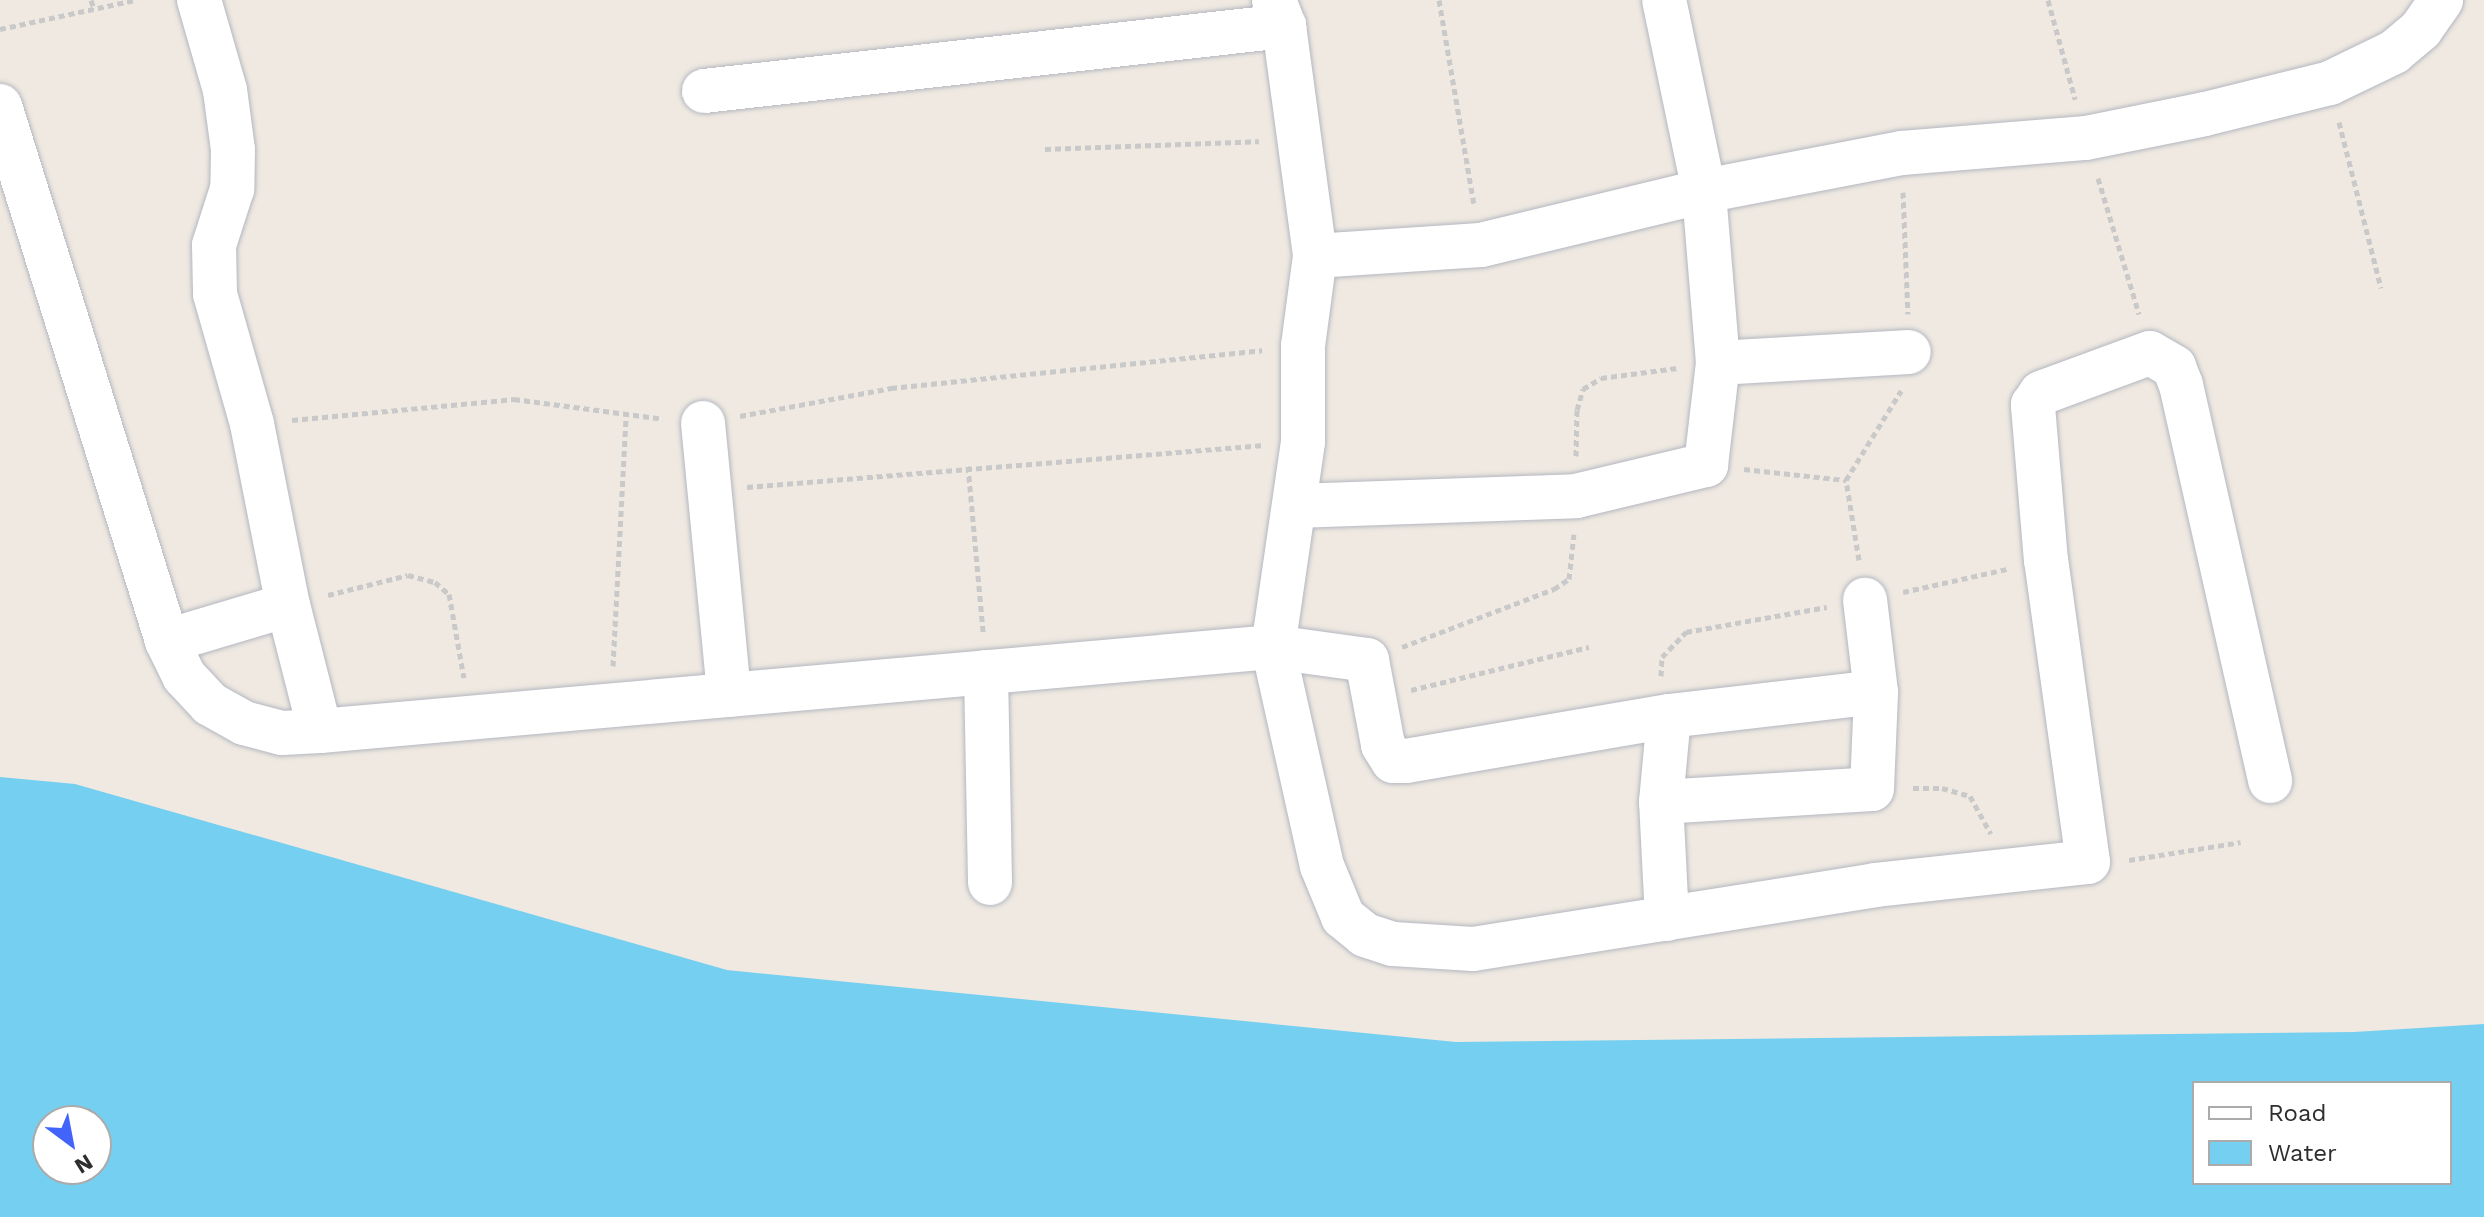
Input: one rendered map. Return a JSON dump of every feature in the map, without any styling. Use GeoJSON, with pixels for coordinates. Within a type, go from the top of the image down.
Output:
{"type":"FeatureCollection","features":[{"type":"Feature","properties":{"kind":"street"},"geometry":{"type":"LineString","coordinates":[[199,0],[222,75],[233,150],[232,189],[211,269],[252,424],[288,605],[320,731]]}},
{"type":"Feature","properties":{"kind":"street"},"geometry":{"type":"LineString","coordinates":[[1295,506],[1576,496],[1706,465],[1718,363],[1704,191],[1664,0]]}},
{"type":"Feature","properties":{"kind":"street"},"geometry":{"type":"LineString","coordinates":[[1315,256],[1481,245],[1704,191],[1902,153],[2086,138],[2330,83],[2407,43],[2441,0]]}},
{"type":"Feature","properties":{"kind":"street"},"geometry":{"type":"LineString","coordinates":[[704,91],[1279,13],[1315,256],[1303,346],[1303,442],[1273,647],[1322,866],[1343,917],[1365,935],[1393,944],[1473,949],[1875,885],[2088,862],[2046,561],[2035,399],[2150,353],[2174,367],[2192,424],[2270,781]]}},
{"type":"Feature","properties":{"kind":"street"},"geometry":{"type":"LineString","coordinates":[[0,106],[167,641],[184,676],[221,710],[244,723],[282,733],[320,731],[1273,647],[1369,680],[1393,761],[1669,716],[1876,692]]}},
{"type":"Feature","properties":{"kind":"street"},"geometry":{"type":"LineString","coordinates":[[1718,363],[1909,352]]}},
{"type":"Feature","properties":{"kind":"street"},"geometry":{"type":"LineString","coordinates":[[703,423],[729,695]]}},
{"type":"Feature","properties":{"kind":"street"},"geometry":{"type":"LineString","coordinates":[[1661,802],[1872,789],[1876,692],[1865,600]]}},
{"type":"Feature","properties":{"kind":"street"},"geometry":{"type":"LineString","coordinates":[[167,641],[288,605]]}},
{"type":"Feature","properties":{"kind":"street"},"geometry":{"type":"LineString","coordinates":[[986,672],[990,883]]}},
{"type":"Feature","properties":{"kind":"street"},"geometry":{"type":"LineString","coordinates":[[1667,919],[1661,802],[1669,716]]}},
{"type":"Feature","properties":{"kind":"path"},"geometry":{"type":"LineString","coordinates":[[91,0],[94,9]]}},
{"type":"Feature","properties":{"kind":"path"},"geometry":{"type":"LineString","coordinates":[[0,29],[135,0]]}},
{"type":"Feature","properties":{"kind":"path"},"geometry":{"type":"LineString","coordinates":[[1439,0],[1481,245]]}},
{"type":"Feature","properties":{"kind":"path"},"geometry":{"type":"LineString","coordinates":[[2048,0],[2150,353]]}},
{"type":"Feature","properties":{"kind":"path"},"geometry":{"type":"LineString","coordinates":[[2330,83],[2381,288]]}},
{"type":"Feature","properties":{"kind":"path"},"geometry":{"type":"LineString","coordinates":[[1045,149],[1300,139]]}},
{"type":"Feature","properties":{"kind":"path"},"geometry":{"type":"LineString","coordinates":[[1865,600],[1846,480],[1900,396],[1909,352],[1902,153]]}},
{"type":"Feature","properties":{"kind":"path"},"geometry":{"type":"LineString","coordinates":[[703,423],[891,388],[1303,346]]}},
{"type":"Feature","properties":{"kind":"path"},"geometry":{"type":"LineString","coordinates":[[1369,680],[1569,579],[1576,496],[1577,410],[1583,389],[1601,378],[1718,363]]}},
{"type":"Feature","properties":{"kind":"path"},"geometry":{"type":"LineString","coordinates":[[252,424],[514,399],[626,415],[611,706]]}},
{"type":"Feature","properties":{"kind":"path"},"geometry":{"type":"LineString","coordinates":[[710,490],[968,466],[1303,442]]}},
{"type":"Feature","properties":{"kind":"path"},"geometry":{"type":"LineString","coordinates":[[1706,465],[1846,480]]}},
{"type":"Feature","properties":{"kind":"path"},"geometry":{"type":"LineString","coordinates":[[968,466],[986,672]]}},
{"type":"Feature","properties":{"kind":"path"},"geometry":{"type":"LineString","coordinates":[[1669,716],[1662,657],[1686,632],[1865,600],[2046,561]]}},
{"type":"Feature","properties":{"kind":"path"},"geometry":{"type":"LineString","coordinates":[[288,605],[408,575],[435,582],[449,594],[472,718]]}},
{"type":"Feature","properties":{"kind":"path"},"geometry":{"type":"LineString","coordinates":[[1369,680],[1589,647]]}},
{"type":"Feature","properties":{"kind":"path"},"geometry":{"type":"LineString","coordinates":[[1872,789],[1942,788],[1970,796]]}},
{"type":"Feature","properties":{"kind":"path"},"geometry":{"type":"LineString","coordinates":[[2088,862],[2150,859],[2241,842]]}},
{"type":"Feature","properties":{"kind":"water"},"geometry":{"type":"Polygon","coordinates":[[[0,777],[75,784],[727,970],[1456,1042],[2354,1032],[2484,1024],[2484,1217],[0,1217],[0,777]]]}}]}
